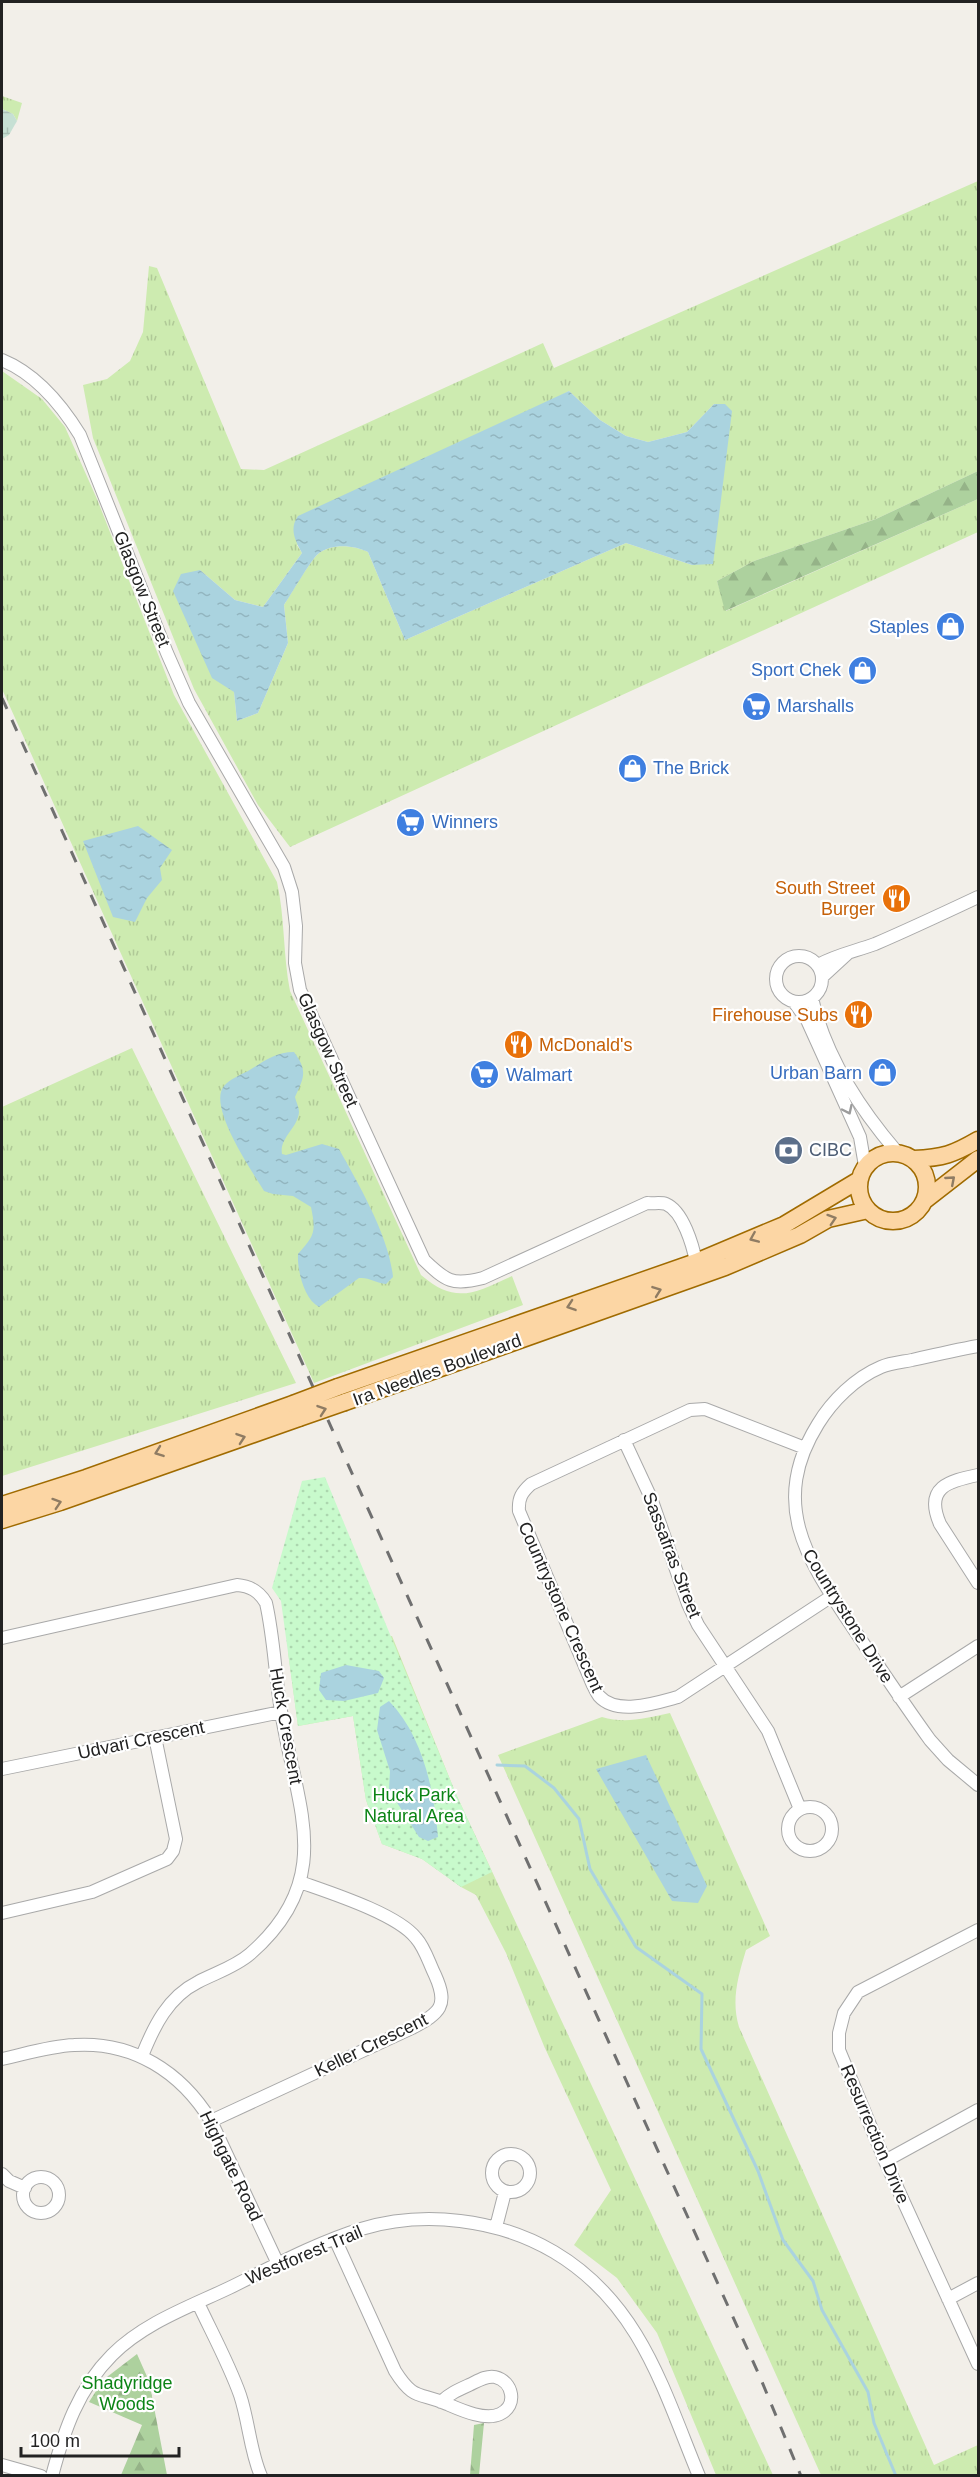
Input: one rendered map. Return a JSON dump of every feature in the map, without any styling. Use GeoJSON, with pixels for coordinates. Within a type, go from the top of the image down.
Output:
{"type":"FeatureCollection","features":[{"type":"Feature","properties":{"kind":"main road"},"geometry":{"type":"LineString","coordinates":[[914,1159],[922,1168],[927,1190],[918,1211],[898,1221],[887,1221],[876,1217],[868,1210],[858,1191],[862,1173],[879,1155],[897,1152],[914,1159],[938,1159],[978,1140]]}},
{"type":"Feature","properties":{"kind":"main road"},"geometry":{"type":"LineString","coordinates":[[924,1201],[978,1159]]}},
{"type":"Feature","properties":{"kind":"main road","name":"Ira Needles Boulevard"},"geometry":{"type":"LineString","coordinates":[[2,1520],[60,1502],[296,1411],[696,1262],[784,1225],[862,1173]]}},
{"type":"Feature","properties":{"kind":"main road","name":"Ira Needles Boulevard"},"geometry":{"type":"LineString","coordinates":[[341,1395],[725,1267],[800,1235],[828,1219],[868,1210]]}},
{"type":"Feature","properties":{"kind":"main road","name":"Ira Needles Boulevard"},"geometry":{"type":"LineString","coordinates":[[2,1505],[296,1411]]}},
{"type":"Feature","properties":{"kind":"street","name":"Glasgow Street"},"geometry":{"type":"LineString","coordinates":[[2,360],[20,371],[61,404],[80,435],[189,703],[284,867],[292,892],[296,926],[295,963],[300,990],[424,1260],[444,1279],[466,1283],[483,1278],[647,1203],[665,1204],[676,1212],[692,1243],[696,1262]]}},
{"type":"Feature","properties":{"kind":"street"},"geometry":{"type":"LineString","coordinates":[[818,965],[978,897]]}},
{"type":"Feature","properties":{"kind":"street"},"geometry":{"type":"LineString","coordinates":[[822,977],[847,954]]}},
{"type":"Feature","properties":{"kind":"street"},"geometry":{"type":"LineString","coordinates":[[794,956],[805,956],[818,965],[822,977],[818,993],[812,998],[794,1002],[786,999],[778,990],[776,982],[777,969],[785,960],[794,956]]}},
{"type":"Feature","properties":{"kind":"street"},"geometry":{"type":"LineString","coordinates":[[812,998],[816,1015],[846,1083],[872,1123],[897,1152]]}},
{"type":"Feature","properties":{"kind":"street"},"geometry":{"type":"LineString","coordinates":[[794,1002],[807,1020],[860,1137],[862,1173]]}},
{"type":"Feature","properties":{"kind":"street","name":"Countrystone Drive"},"geometry":{"type":"LineString","coordinates":[[978,1346],[881,1367],[854,1383],[829,1407],[805,1448],[798,1469],[795,1493],[801,1540],[813,1566],[899,1698],[948,1760],[978,1785]]}},
{"type":"Feature","properties":{"kind":"street","name":"Countrystone Crescent"},"geometry":{"type":"LineString","coordinates":[[805,1448],[705,1409],[690,1410],[531,1484],[518,1500],[521,1519],[592,1683],[599,1696],[608,1703],[622,1707],[661,1702],[678,1697],[832,1596]]}},
{"type":"Feature","properties":{"kind":"street","name":"Sassafras Street"},"geometry":{"type":"LineString","coordinates":[[624,1440],[651,1498],[688,1604],[725,1667],[768,1731],[800,1809]]}},
{"type":"Feature","properties":{"kind":"street"},"geometry":{"type":"LineString","coordinates":[[978,1475],[947,1483],[936,1495],[935,1505],[940,1524],[978,1583]]}},
{"type":"Feature","properties":{"kind":"street","name":"Huck Crescent"},"geometry":{"type":"LineString","coordinates":[[2,1638],[237,1585],[246,1586],[259,1593],[266,1603],[281,1712],[305,1834],[300,1882],[292,1903],[277,1927],[262,1944],[245,1959],[196,1983],[169,2005],[142,2056]]}},
{"type":"Feature","properties":{"kind":"street"},"geometry":{"type":"LineString","coordinates":[[899,1698],[978,1646]]}},
{"type":"Feature","properties":{"kind":"street","name":"Udvari Crescent"},"geometry":{"type":"LineString","coordinates":[[2,1769],[281,1712]]}},
{"type":"Feature","properties":{"kind":"street"},"geometry":{"type":"LineString","coordinates":[[2,1913],[92,1892],[167,1859],[173,1851],[176,1839],[175,1828],[155,1737]]}},
{"type":"Feature","properties":{"kind":"street","name":"Keller Crescent"},"geometry":{"type":"LineString","coordinates":[[211,2121],[412,2028],[436,2013],[441,2006],[443,1996],[440,1987],[419,1941],[411,1931],[378,1913],[300,1882]]}},
{"type":"Feature","properties":{"kind":"street","name":"Resurrection Drive"},"geometry":{"type":"LineString","coordinates":[[978,1930],[858,1992],[844,2013],[839,2033],[839,2050],[885,2161],[978,2364]]}},
{"type":"Feature","properties":{"kind":"street","name":"Highgate Road"},"geometry":{"type":"LineString","coordinates":[[2,2059],[73,2045],[99,2045],[142,2056],[183,2084],[200,2103],[211,2121],[278,2264]]}},
{"type":"Feature","properties":{"kind":"street"},"geometry":{"type":"LineString","coordinates":[[885,2161],[978,2109]]}},
{"type":"Feature","properties":{"kind":"street"},"geometry":{"type":"LineString","coordinates":[[2,2174],[9,2181],[25,2188]]}},
{"type":"Feature","properties":{"kind":"street"},"geometry":{"type":"LineString","coordinates":[[496,2228],[505,2192]]}},
{"type":"Feature","properties":{"kind":"street","name":"Westforest Trail"},"geometry":{"type":"LineString","coordinates":[[52,2475],[63,2434],[73,2410],[97,2373],[112,2355],[134,2336],[278,2264],[335,2239],[385,2223],[439,2219],[496,2228],[553,2252],[596,2284],[639,2335],[662,2384],[699,2475]]}},
{"type":"Feature","properties":{"kind":"street"},"geometry":{"type":"LineString","coordinates":[[335,2239],[395,2371],[405,2387],[418,2397],[480,2415],[502,2414],[509,2408],[512,2398],[511,2390],[505,2382],[496,2377],[487,2377],[454,2392],[441,2402]]}},
{"type":"Feature","properties":{"kind":"street"},"geometry":{"type":"LineString","coordinates":[[948,2299],[978,2283]]}},
{"type":"Feature","properties":{"kind":"street"},"geometry":{"type":"LineString","coordinates":[[198,2303],[239,2394],[261,2475]]}},
{"type":"Feature","properties":{"kind":"street"},"geometry":{"type":"LineString","coordinates":[[2,2465],[41,2475]]}},
{"type":"Feature","properties":{"kind":"green space"},"geometry":{"type":"Polygon","coordinates":[[[2,96],[22,103],[17,121],[13,114],[2,109],[2,96]]]}},
{"type":"Feature","properties":{"kind":"green space"},"geometry":{"type":"Polygon","coordinates":[[[2,109],[13,114],[17,121],[9,135],[2,139],[2,109]]]}},
{"type":"Feature","properties":{"kind":"green space"},"geometry":{"type":"Polygon","coordinates":[[[978,181],[978,471],[876,519],[754,561],[717,581],[726,611],[978,499],[978,532],[290,847],[258,805],[194,689],[93,438],[83,385],[107,379],[130,361],[143,332],[149,266],[157,268],[241,469],[264,470],[543,343],[554,368],[978,181]],[[569,391],[297,545],[302,553],[263,607],[235,600],[200,570],[234,692],[237,721],[258,713],[288,643],[284,605],[306,570],[323,550],[349,547],[368,552],[405,640],[626,543],[692,565],[714,404],[687,432],[648,442],[626,436],[600,420],[569,391]]]}},
{"type":"Feature","properties":{"kind":"green space"},"geometry":{"type":"Polygon","coordinates":[[[2,371],[42,399],[65,427],[97,499],[174,695],[277,882],[290,991],[421,1275],[433,1284],[455,1293],[476,1291],[512,1276],[523,1305],[314,1383],[2,689],[2,371]]]}},
{"type":"Feature","properties":{"kind":"green space"},"geometry":{"type":"Polygon","coordinates":[[[978,471],[978,499],[725,611],[717,581],[754,561],[876,519],[978,471]]]}},
{"type":"Feature","properties":{"kind":"green space"},"geometry":{"type":"Polygon","coordinates":[[[132,1048],[296,1383],[2,1476],[2,1107],[132,1048]]]}},
{"type":"Feature","properties":{"kind":"green space","name":"Huck Park Natural Area"},"geometry":{"type":"Polygon","coordinates":[[[325,1477],[456,1794],[492,1872],[461,1887],[422,1859],[382,1844],[366,1800],[353,1716],[298,1726],[281,1601],[272,1588],[302,1481],[325,1477]]]}},
{"type":"Feature","properties":{"kind":"green space"},"geometry":{"type":"Polygon","coordinates":[[[392,1636],[456,1794],[773,2475],[716,2475],[657,2333],[617,2278],[574,2245],[611,2190],[544,2046],[506,1953],[476,1895],[422,1859],[382,1844],[366,1800],[353,1716],[298,1726],[288,1652],[392,1636]]]}},
{"type":"Feature","properties":{"kind":"green space"},"geometry":{"type":"Polygon","coordinates":[[[670,1713],[770,1936],[746,1950],[738,1979],[736,1998],[739,2027],[934,2465],[978,2445],[978,2475],[821,2475],[498,1755],[602,1717],[628,1720],[670,1713]]]}},
{"type":"Feature","properties":{"kind":"green space","name":"Shadyridge Woods"},"geometry":{"type":"Polygon","coordinates":[[[137,2354],[149,2381],[167,2475],[121,2475],[142,2425],[89,2402],[103,2380],[137,2354]]]}},
{"type":"Feature","properties":{"kind":"green space"},"geometry":{"type":"Polygon","coordinates":[[[484,2423],[479,2475],[470,2475],[474,2425],[484,2423]]]}},
{"type":"Feature","properties":{"kind":"water"},"geometry":{"type":"Polygon","coordinates":[[[569,391],[600,420],[626,436],[648,442],[687,432],[714,404],[725,404],[732,411],[713,564],[692,565],[626,543],[405,640],[368,552],[349,547],[329,548],[318,554],[284,605],[288,643],[258,713],[237,721],[234,692],[212,678],[173,591],[181,574],[200,570],[235,600],[263,607],[302,553],[293,530],[298,516],[569,391]]]}},
{"type":"Feature","properties":{"kind":"water"},"geometry":{"type":"Polygon","coordinates":[[[138,826],[172,850],[160,868],[162,880],[147,898],[135,922],[113,917],[83,841],[138,826]]]}},
{"type":"Feature","properties":{"kind":"water"},"geometry":{"type":"Polygon","coordinates":[[[294,1052],[303,1069],[295,1097],[299,1112],[296,1123],[283,1143],[282,1154],[286,1155],[322,1144],[339,1149],[379,1228],[386,1245],[393,1277],[386,1284],[359,1278],[319,1307],[309,1298],[300,1276],[298,1261],[298,1254],[313,1233],[311,1207],[293,1196],[264,1191],[233,1138],[221,1108],[220,1095],[229,1081],[270,1058],[294,1052]]]}},
{"type":"Feature","properties":{"kind":"water"},"geometry":{"type":"Polygon","coordinates":[[[346,1665],[379,1671],[384,1678],[378,1693],[344,1701],[326,1700],[319,1690],[321,1673],[346,1665]]]}},
{"type":"Feature","properties":{"kind":"water"},"geometry":{"type":"Polygon","coordinates":[[[389,1701],[410,1730],[425,1764],[438,1837],[428,1841],[419,1837],[389,1790],[390,1771],[377,1730],[380,1707],[389,1701]]]}},
{"type":"Feature","properties":{"kind":"water"},"geometry":{"type":"Polygon","coordinates":[[[646,1755],[707,1886],[698,1903],[672,1901],[596,1769],[646,1755]]]}},
{"type":"Feature","properties":{"kind":"waterway"},"geometry":{"type":"LineString","coordinates":[[497,1765],[525,1766],[554,1788],[579,1819],[590,1869],[636,1947],[702,1994],[701,2049],[758,2171],[783,2240],[813,2281],[822,2310],[868,2392],[874,2423],[896,2476]]}},
{"type":"Feature","properties":{"kind":"railway"},"geometry":{"type":"LineString","coordinates":[[2,698],[760,2377],[801,2476]]}},
{"type":"Feature","properties":{"kind":"place","name":"Staples"},"geometry":{"type":"Point","coordinates":[950,627]}},
{"type":"Feature","properties":{"kind":"place","name":"Sport Chek"},"geometry":{"type":"Point","coordinates":[862,670]}},
{"type":"Feature","properties":{"kind":"place","name":"Marshalls"},"geometry":{"type":"Point","coordinates":[756,706]}},
{"type":"Feature","properties":{"kind":"place","name":"The Brick"},"geometry":{"type":"Point","coordinates":[632,768]}},
{"type":"Feature","properties":{"kind":"place","name":"Winners"},"geometry":{"type":"Point","coordinates":[411,822]}},
{"type":"Feature","properties":{"kind":"place","name":"South Street Burger"},"geometry":{"type":"Point","coordinates":[896,898]}},
{"type":"Feature","properties":{"kind":"place","name":"Firehouse Subs"},"geometry":{"type":"Point","coordinates":[859,1015]}},
{"type":"Feature","properties":{"kind":"place","name":"McDonald's"},"geometry":{"type":"Point","coordinates":[518,1045]}},
{"type":"Feature","properties":{"kind":"place","name":"Urban Barn"},"geometry":{"type":"Point","coordinates":[883,1073]}},
{"type":"Feature","properties":{"kind":"place","name":"Walmart"},"geometry":{"type":"Point","coordinates":[485,1075]}},
{"type":"Feature","properties":{"kind":"place","name":"CIBC"},"geometry":{"type":"Point","coordinates":[788,1150]}}]}
